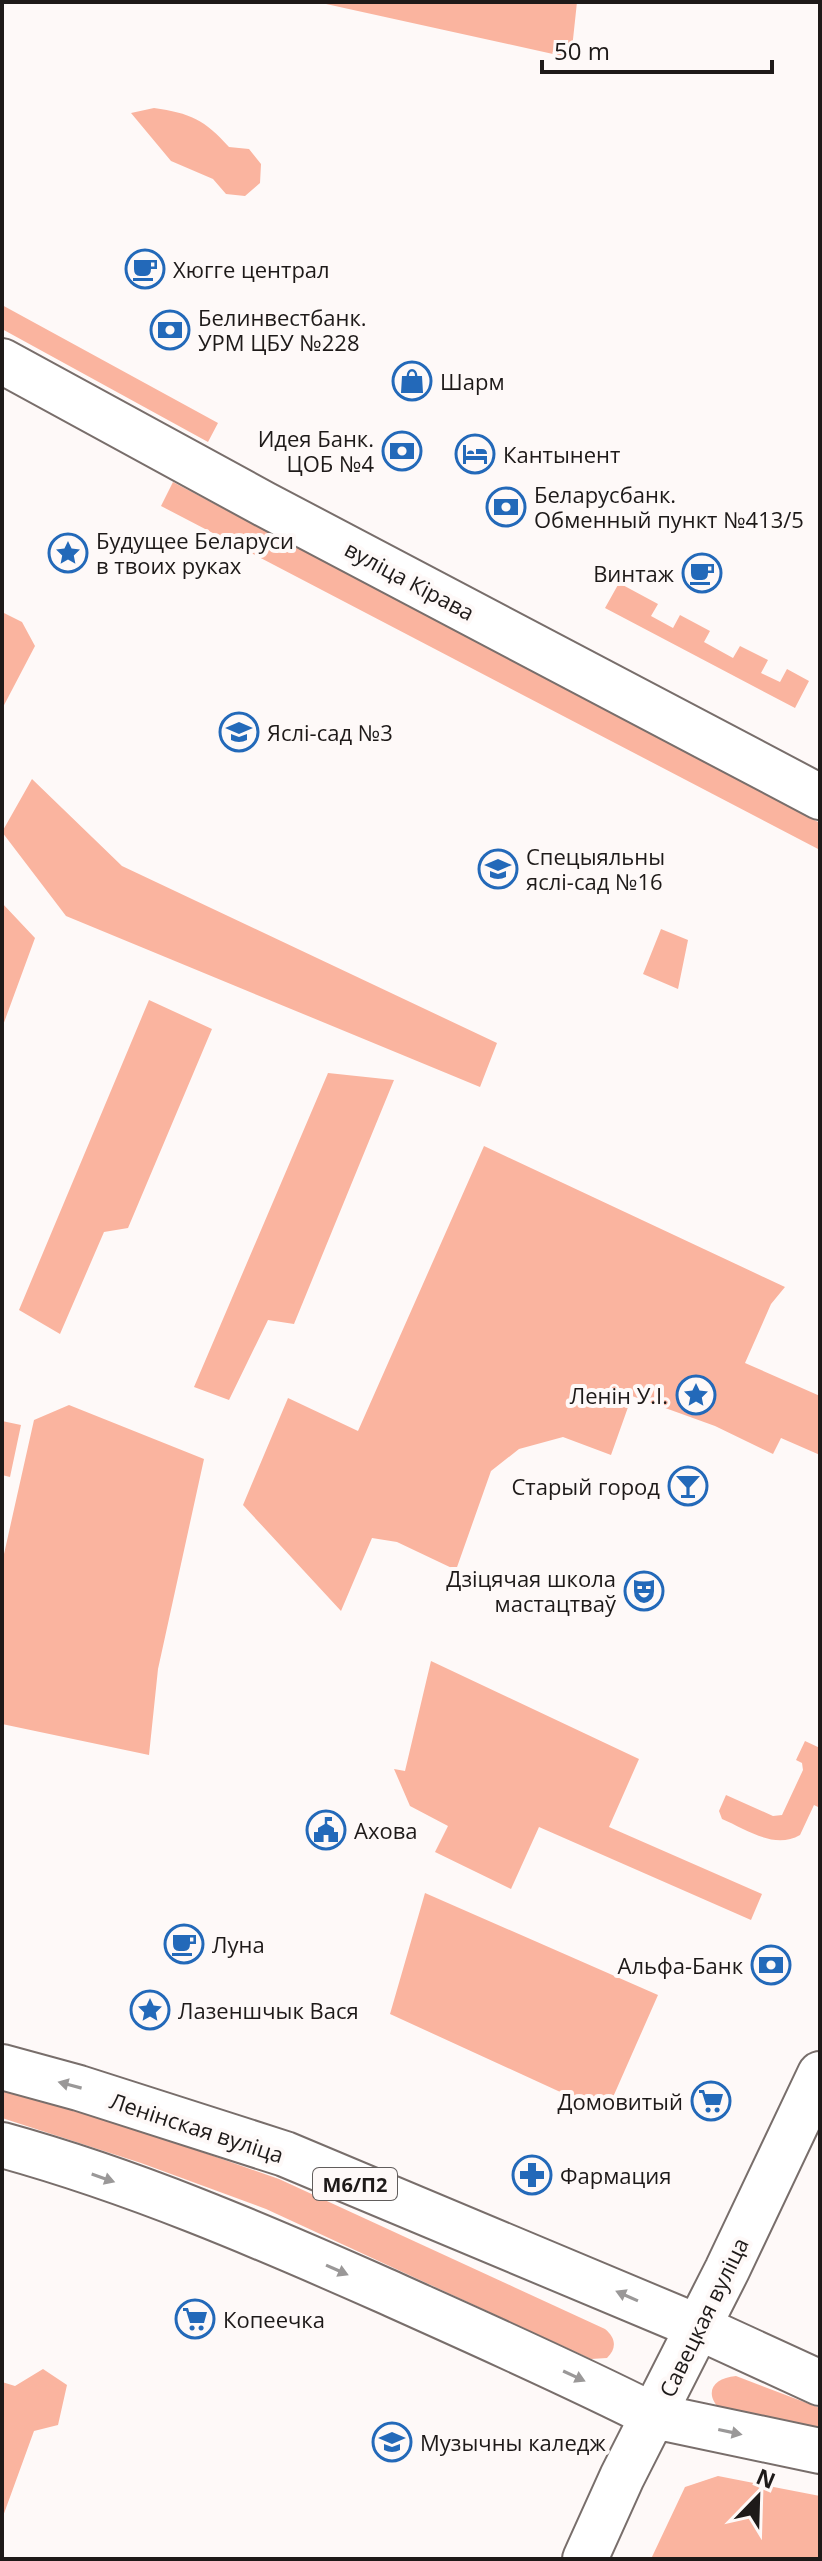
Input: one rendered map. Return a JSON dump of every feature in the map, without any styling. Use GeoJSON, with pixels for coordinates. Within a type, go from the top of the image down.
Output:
{"type":"FeatureCollection","features":[{"type":"Feature","properties":{"kind":"main road","name":"вуліца Кірава"},"geometry":{"type":"LineString","coordinates":[[2,361],[264,504],[820,797]]}},
{"type":"Feature","properties":{"kind":"main road","name":"Ленінская вуліца"},"geometry":{"type":"LineString","coordinates":[[2,2067],[79,2088],[285,2154],[698,2327],[820,2383]]}},
{"type":"Feature","properties":{"kind":"main road","name":"Савецкая вуліца"},"geometry":{"type":"LineString","coordinates":[[585,2559],[820,2074]]}},
{"type":"Feature","properties":{"kind":"main road"},"geometry":{"type":"LineString","coordinates":[[2,2145],[157,2196],[266,2238],[576,2376],[654,2416],[820,2451]]}},
{"type":"Feature","properties":{"kind":"shaded area"},"geometry":{"type":"Polygon","coordinates":[[[317,2],[577,2],[571,58],[317,2]]]}},
{"type":"Feature","properties":{"kind":"shaded area"},"geometry":{"type":"Polygon","coordinates":[[[154,108],[187,115],[212,130],[229,147],[249,149],[261,164],[260,183],[245,196],[226,194],[213,179],[171,161],[131,113],[154,108]]]}},
{"type":"Feature","properties":{"kind":"shaded area"},"geometry":{"type":"Polygon","coordinates":[[[2,305],[218,423],[208,442],[2,329],[2,305]]]}},
{"type":"Feature","properties":{"kind":"shaded area"},"geometry":{"type":"Polygon","coordinates":[[[173,482],[820,823],[820,850],[161,506],[173,482]]]}},
{"type":"Feature","properties":{"kind":"shaded area"},"geometry":{"type":"Polygon","coordinates":[[[619,583],[658,604],[651,616],[673,628],[680,615],[710,631],[704,642],[733,658],[740,646],[768,660],[761,673],[780,682],[787,669],[809,681],[795,708],[605,608],[619,583]]]}},
{"type":"Feature","properties":{"kind":"shaded area"},"geometry":{"type":"Polygon","coordinates":[[[2,612],[22,622],[35,646],[2,709],[2,612]]]}},
{"type":"Feature","properties":{"kind":"shaded area"},"geometry":{"type":"Polygon","coordinates":[[[32,779],[122,866],[497,1043],[480,1087],[66,916],[2,832],[32,779]]]}},
{"type":"Feature","properties":{"kind":"shaded area"},"geometry":{"type":"Polygon","coordinates":[[[2,903],[35,938],[2,1028],[2,903]]]}},
{"type":"Feature","properties":{"kind":"shaded area"},"geometry":{"type":"Polygon","coordinates":[[[661,929],[688,940],[678,989],[643,974],[661,929]]]}},
{"type":"Feature","properties":{"kind":"shaded area"},"geometry":{"type":"Polygon","coordinates":[[[149,1000],[212,1029],[128,1228],[104,1232],[60,1334],[19,1310],[149,1000]]]}},
{"type":"Feature","properties":{"kind":"shaded area"},"geometry":{"type":"Polygon","coordinates":[[[328,1073],[394,1080],[294,1324],[268,1320],[229,1400],[194,1387],[328,1073]]]}},
{"type":"Feature","properties":{"kind":"shaded area"},"geometry":{"type":"Polygon","coordinates":[[[484,1146],[785,1287],[771,1304],[745,1363],[820,1396],[820,1455],[781,1438],[773,1454],[715,1426],[632,1396],[611,1455],[563,1437],[519,1449],[491,1471],[456,1570],[397,1542],[372,1538],[341,1611],[243,1505],[288,1398],[358,1431],[484,1146]]]}},
{"type":"Feature","properties":{"kind":"shaded area"},"geometry":{"type":"Polygon","coordinates":[[[69,1405],[204,1459],[158,1669],[149,1755],[2,1724],[2,1563],[34,1420],[69,1405]]]}},
{"type":"Feature","properties":{"kind":"shaded area"},"geometry":{"type":"Polygon","coordinates":[[[2,1421],[21,1425],[10,1477],[2,1475],[2,1421]]]}},
{"type":"Feature","properties":{"kind":"shaded area"},"geometry":{"type":"Polygon","coordinates":[[[431,1661],[639,1759],[609,1827],[762,1894],[751,1920],[539,1827],[511,1889],[435,1852],[448,1826],[410,1806],[394,1769],[405,1771],[431,1661]]]}},
{"type":"Feature","properties":{"kind":"shaded area"},"geometry":{"type":"Polygon","coordinates":[[[805,1741],[820,1748],[820,1808],[814,1805],[800,1835],[790,1839],[770,1839],[722,1819],[719,1811],[726,1795],[773,1816],[782,1815],[803,1770],[802,1763],[796,1760],[805,1741]]]}},
{"type":"Feature","properties":{"kind":"shaded area"},"geometry":{"type":"Polygon","coordinates":[[[425,1893],[658,1995],[606,2113],[390,2014],[425,1893]]]}},
{"type":"Feature","properties":{"kind":"shaded area"},"geometry":{"type":"Polygon","coordinates":[[[2,2089],[148,2133],[279,2179],[605,2329],[613,2339],[614,2347],[607,2358],[591,2359],[266,2209],[141,2163],[2,2118],[2,2089]]]}},
{"type":"Feature","properties":{"kind":"shaded area"},"geometry":{"type":"Polygon","coordinates":[[[43,2369],[67,2385],[58,2425],[34,2431],[2,2519],[2,2382],[15,2386],[43,2369]]]}},
{"type":"Feature","properties":{"kind":"shaded area"},"geometry":{"type":"Polygon","coordinates":[[[736,2376],[820,2408],[820,2433],[721,2410],[713,2398],[713,2387],[721,2380],[736,2376]]]}},
{"type":"Feature","properties":{"kind":"shaded area"},"geometry":{"type":"Polygon","coordinates":[[[718,2476],[820,2496],[820,2559],[651,2559],[685,2487],[718,2476]]]}},
{"type":"Feature","properties":{"kind":"place","name":"Хюгге централ"},"geometry":{"type":"Point","coordinates":[145,269]}},
{"type":"Feature","properties":{"kind":"place","name":"Белинвестбанк. УРМ ЦБУ №228"},"geometry":{"type":"Point","coordinates":[170,330]}},
{"type":"Feature","properties":{"kind":"place","name":"Шарм"},"geometry":{"type":"Point","coordinates":[412,381]}},
{"type":"Feature","properties":{"kind":"place","name":"Идея Банк. ЦОБ №4"},"geometry":{"type":"Point","coordinates":[402,451]}},
{"type":"Feature","properties":{"kind":"place","name":"Кантынент"},"geometry":{"type":"Point","coordinates":[475,454]}},
{"type":"Feature","properties":{"kind":"place","name":"Беларусбанк. Обменный пункт №413/5"},"geometry":{"type":"Point","coordinates":[506,507]}},
{"type":"Feature","properties":{"kind":"place","name":"Будущее Беларуси в твоих руках"},"geometry":{"type":"Point","coordinates":[68,553]}},
{"type":"Feature","properties":{"kind":"place","name":"Винтаж"},"geometry":{"type":"Point","coordinates":[702,573]}},
{"type":"Feature","properties":{"kind":"place","name":"Яслі-сад №3"},"geometry":{"type":"Point","coordinates":[239,732]}},
{"type":"Feature","properties":{"kind":"place","name":"Спецыяльны яслі-сад №16"},"geometry":{"type":"Point","coordinates":[498,869]}},
{"type":"Feature","properties":{"kind":"place","name":"Ленін У.І."},"geometry":{"type":"Point","coordinates":[696,1395]}},
{"type":"Feature","properties":{"kind":"place","name":"Старый город"},"geometry":{"type":"Point","coordinates":[688,1486]}},
{"type":"Feature","properties":{"kind":"place","name":"Дзіцячая школа мастацтваў"},"geometry":{"type":"Point","coordinates":[644,1591]}},
{"type":"Feature","properties":{"kind":"place","name":"Ахова"},"geometry":{"type":"Point","coordinates":[326,1830]}},
{"type":"Feature","properties":{"kind":"place","name":"Луна"},"geometry":{"type":"Point","coordinates":[184,1944]}},
{"type":"Feature","properties":{"kind":"place","name":"Альфа-Банк"},"geometry":{"type":"Point","coordinates":[771,1965]}},
{"type":"Feature","properties":{"kind":"place","name":"Лазеншчык Вася"},"geometry":{"type":"Point","coordinates":[150,2010]}},
{"type":"Feature","properties":{"kind":"place","name":"Домовитый"},"geometry":{"type":"Point","coordinates":[711,2101]}},
{"type":"Feature","properties":{"kind":"place","name":"Фармация"},"geometry":{"type":"Point","coordinates":[532,2175]}},
{"type":"Feature","properties":{"kind":"place","name":"Копеечка"},"geometry":{"type":"Point","coordinates":[195,2319]}},
{"type":"Feature","properties":{"kind":"place","name":"Музычны каледж"},"geometry":{"type":"Point","coordinates":[392,2442]}}]}
